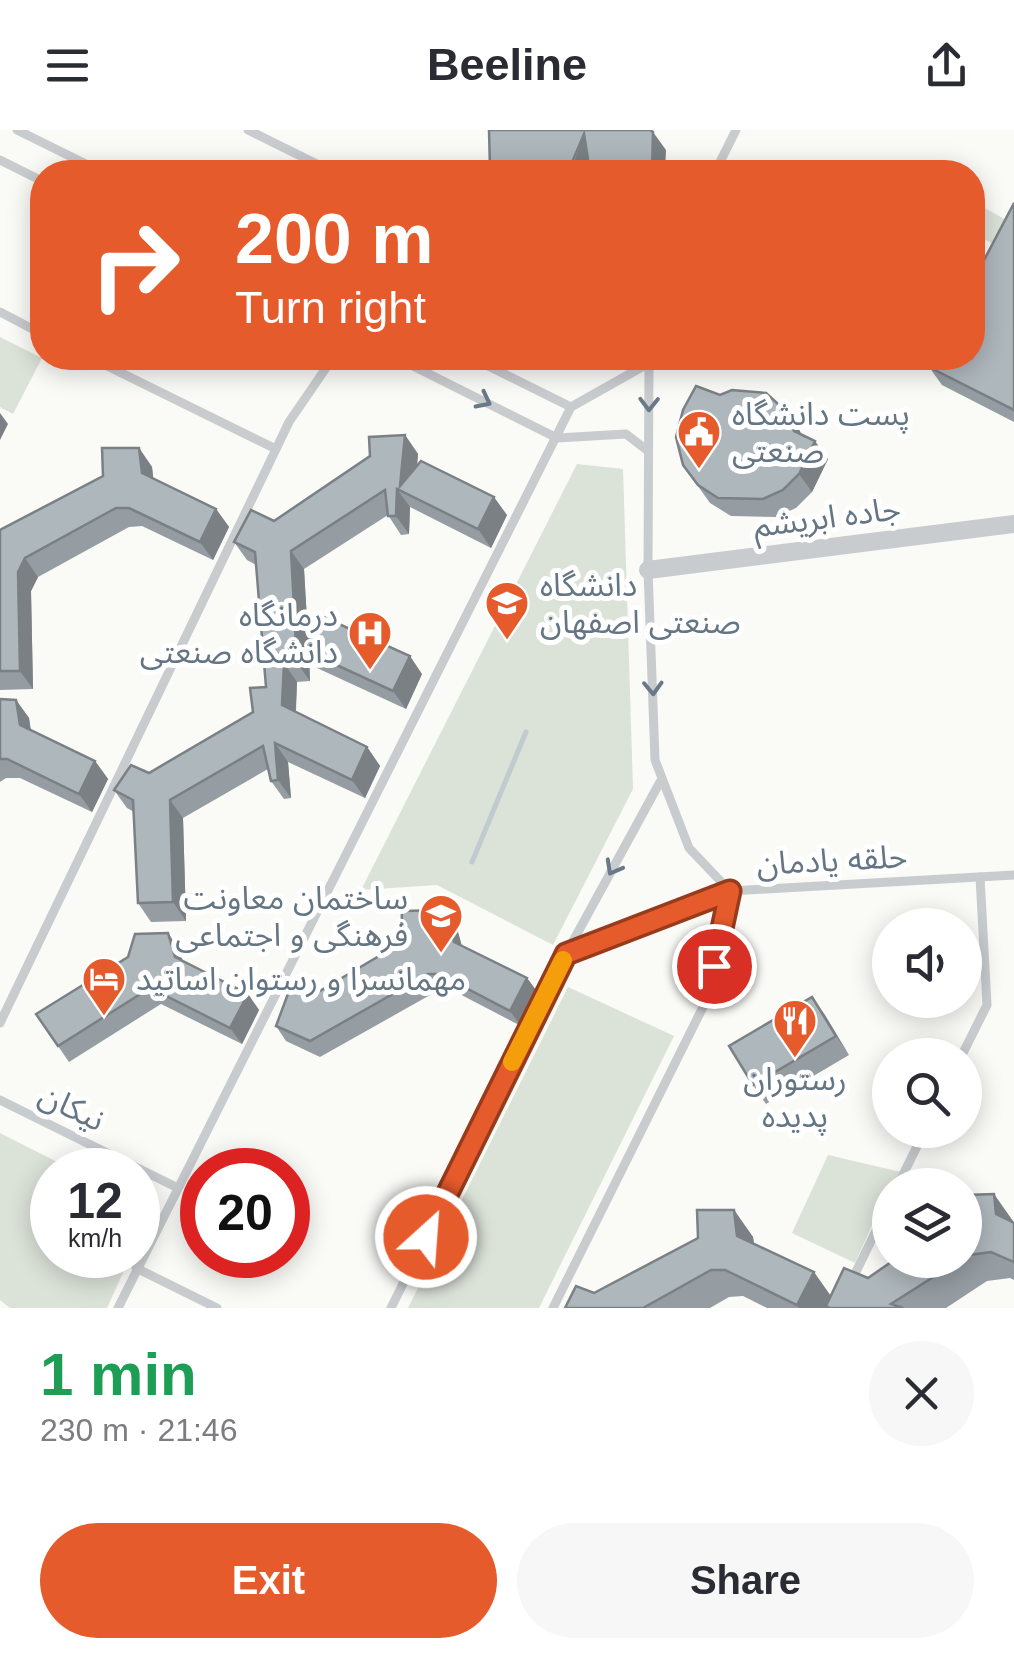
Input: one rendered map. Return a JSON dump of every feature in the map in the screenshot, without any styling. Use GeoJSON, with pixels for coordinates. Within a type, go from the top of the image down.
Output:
{"type":"FeatureCollection","features":[{"type":"Feature","properties":{"kind":"street","name":"جاده ابریشم"},"geometry":{"type":"LineString","coordinates":[[648,570],[1014,524]]}},
{"type":"Feature","properties":{"kind":"lane"},"geometry":{"type":"LineString","coordinates":[[16,130],[77,160]]}},
{"type":"Feature","properties":{"kind":"lane"},"geometry":{"type":"LineString","coordinates":[[248,130],[309,160]]}},
{"type":"Feature","properties":{"kind":"lane"},"geometry":{"type":"LineString","coordinates":[[721,160],[736,130]]}},
{"type":"Feature","properties":{"kind":"lane"},"geometry":{"type":"LineString","coordinates":[[723,156],[723,160]]}},
{"type":"Feature","properties":{"kind":"lane"},"geometry":{"type":"LineString","coordinates":[[0,160],[30,176]]}},
{"type":"Feature","properties":{"kind":"lane"},"geometry":{"type":"LineString","coordinates":[[0,312],[30,328]]}},
{"type":"Feature","properties":{"kind":"lane"},"geometry":{"type":"LineString","coordinates":[[115,370],[276,449]]}},
{"type":"Feature","properties":{"kind":"lane"},"geometry":{"type":"LineString","coordinates":[[0,1023],[276,449],[324,370]]}},
{"type":"Feature","properties":{"kind":"lane"},"geometry":{"type":"LineString","coordinates":[[421,370],[558,438],[626,434],[648,451]]}},
{"type":"Feature","properties":{"kind":"lane"},"geometry":{"type":"LineString","coordinates":[[496,370],[571,407]]}},
{"type":"Feature","properties":{"kind":"lane"},"geometry":{"type":"LineString","coordinates":[[160,1219],[571,407],[632,370]]}},
{"type":"Feature","properties":{"kind":"lane","name":"حلقه یادمان"},"geometry":{"type":"LineString","coordinates":[[649,370],[648,570],[656,760],[660,782],[689,848],[730,891],[1014,874]]}},
{"type":"Feature","properties":{"kind":"lane"},"geometry":{"type":"LineString","coordinates":[[390,1308],[566,954],[660,782]]}},
{"type":"Feature","properties":{"kind":"lane"},"geometry":{"type":"LineString","coordinates":[[970,1038],[986,1005],[980,877]]}},
{"type":"Feature","properties":{"kind":"lane"},"geometry":{"type":"LineString","coordinates":[[566,954],[730,891]]}},
{"type":"Feature","properties":{"kind":"lane"},"geometry":{"type":"LineString","coordinates":[[553,1308],[705,1003],[730,891]]}},
{"type":"Feature","properties":{"kind":"lane","name":"نیکان"},"geometry":{"type":"LineString","coordinates":[[0,1100],[176,1186]]}},
{"type":"Feature","properties":{"kind":"lane"},"geometry":{"type":"LineString","coordinates":[[847,1290],[872,1239]]}},
{"type":"Feature","properties":{"kind":"lane"},"geometry":{"type":"LineString","coordinates":[[118,1308],[132,1278]]}},
{"type":"Feature","properties":{"kind":"lane"},"geometry":{"type":"LineString","coordinates":[[156,1278],[217,1308]]}},
{"type":"Feature","properties":{"kind":"shaded area"},"geometry":{"type":"Polygon","coordinates":[[[985,208],[1006,220],[993,244],[985,240],[985,208]]]}},
{"type":"Feature","properties":{"kind":"shaded area"},"geometry":{"type":"Polygon","coordinates":[[[0,337],[30,352],[30,370],[36,370],[13,414],[0,407],[0,337]]]}},
{"type":"Feature","properties":{"kind":"shaded area"},"geometry":{"type":"Polygon","coordinates":[[[577,464],[623,469],[633,789],[553,945],[437,885],[361,890],[577,464]]]}},
{"type":"Feature","properties":{"kind":"shaded area"},"geometry":{"type":"Polygon","coordinates":[[[568,987],[674,1036],[539,1308],[408,1308],[568,987]]]}},
{"type":"Feature","properties":{"kind":"shaded area"},"geometry":{"type":"Polygon","coordinates":[[[0,1133],[30,1148],[30,1278],[121,1278],[107,1308],[10,1308],[0,1300],[0,1133]]]}},
{"type":"Feature","properties":{"kind":"shaded area"},"geometry":{"type":"Polygon","coordinates":[[[828,1155],[884,1168],[872,1168],[872,1225],[855,1263],[792,1233],[828,1155]]]}},
{"type":"Feature","properties":{"kind":"building"},"geometry":{"type":"Polygon","coordinates":[[[489,130],[653,132],[652,160],[588,160],[584,134],[573,160],[490,160],[489,130]]]}},
{"type":"Feature","properties":{"kind":"building"},"geometry":{"type":"Polygon","coordinates":[[[1014,203],[1014,410],[935,370],[985,370],[985,258],[1014,203]]]}},
{"type":"Feature","properties":{"kind":"building"},"geometry":{"type":"Polygon","coordinates":[[[696,386],[720,395],[732,390],[766,393],[788,413],[794,431],[815,441],[799,474],[783,490],[763,499],[718,498],[698,485],[683,465],[676,437],[683,410],[696,386]]]}},
{"type":"Feature","properties":{"kind":"building"},"geometry":{"type":"Polygon","coordinates":[[[405,435],[400,486],[421,461],[494,497],[478,529],[397,489],[396,516],[388,516],[385,490],[291,551],[297,663],[284,663],[282,705],[367,747],[352,780],[275,743],[278,780],[271,781],[263,746],[170,800],[173,902],[138,903],[133,800],[114,790],[131,765],[149,773],[253,712],[250,688],[266,687],[255,552],[234,542],[251,510],[274,521],[370,456],[369,437],[405,435]]]}},
{"type":"Feature","properties":{"kind":"building"},"geometry":{"type":"Polygon","coordinates":[[[102,448],[139,448],[142,473],[216,509],[200,542],[129,508],[116,508],[25,558],[18,572],[20,671],[0,671],[0,530],[103,476],[102,448]]]}},
{"type":"Feature","properties":{"kind":"building"},"geometry":{"type":"Polygon","coordinates":[[[319,615],[410,656],[393,691],[304,650],[319,615]]]}},
{"type":"Feature","properties":{"kind":"building"},"geometry":{"type":"Polygon","coordinates":[[[0,699],[16,700],[20,725],[95,761],[79,794],[0,759],[0,699]]]}},
{"type":"Feature","properties":{"kind":"building"},"geometry":{"type":"Polygon","coordinates":[[[445,910],[454,942],[527,978],[510,1011],[439,974],[428,974],[310,1041],[276,1026],[289,991],[318,992],[401,943],[402,911],[445,910]]]}},
{"type":"Feature","properties":{"kind":"building"},"geometry":{"type":"Polygon","coordinates":[[[168,933],[175,957],[248,994],[230,1028],[150,988],[58,1046],[36,1014],[128,957],[135,934],[168,933]]]}},
{"type":"Feature","properties":{"kind":"building"},"geometry":{"type":"Polygon","coordinates":[[[812,997],[836,1036],[753,1085],[729,1046],[812,997]]]}},
{"type":"Feature","properties":{"kind":"building"},"geometry":{"type":"Polygon","coordinates":[[[982,1194],[994,1194],[996,1214],[1014,1223],[1014,1262],[991,1252],[982,1253],[982,1194]]]}},
{"type":"Feature","properties":{"kind":"building"},"geometry":{"type":"Polygon","coordinates":[[[697,1210],[734,1210],[737,1236],[814,1272],[797,1305],[725,1270],[711,1270],[643,1308],[565,1308],[576,1286],[594,1293],[698,1238],[697,1210]]]}},
{"type":"Feature","properties":{"kind":"building"},"geometry":{"type":"Polygon","coordinates":[[[844,1268],[868,1278],[932,1278],[891,1304],[903,1308],[826,1306],[844,1268]]]}},
{"type":"Feature","properties":{"kind":"waterway"},"geometry":{"type":"LineString","coordinates":[[472,862],[526,732]]}},
{"type":"Feature","properties":{"kind":"slow traffic"},"geometry":{"type":"LineString","coordinates":[[512,1062],[563,960]]}},
{"type":"Feature","properties":{"kind":"place","name":"پست دانشگاه صنعتی"},"geometry":{"type":"Point","coordinates":[699,470]}},
{"type":"Feature","properties":{"kind":"place","name":"دانشگاه صنعتی اصفهان"},"geometry":{"type":"Point","coordinates":[507,641]}},
{"type":"Feature","properties":{"kind":"place","name":"درمانگاه دانشگاه صنعتی"},"geometry":{"type":"Point","coordinates":[370,671]}},
{"type":"Feature","properties":{"kind":"place","name":"ساختمان معاونت فرهنگی و اجتماعی"},"geometry":{"type":"Point","coordinates":[441,954]}},
{"type":"Feature","properties":{"kind":"place","name":"مهمانسرا و رستوان اساتید"},"geometry":{"type":"Point","coordinates":[104,1017]}},
{"type":"Feature","properties":{"kind":"place","name":"رستوران پدیده"},"geometry":{"type":"Point","coordinates":[795,1059]}},
{"type":"Feature","properties":{"kind":"route"},"geometry":{"type":"LineString","coordinates":[[426,1237],[566,954],[730,891],[714,966]]}}]}
